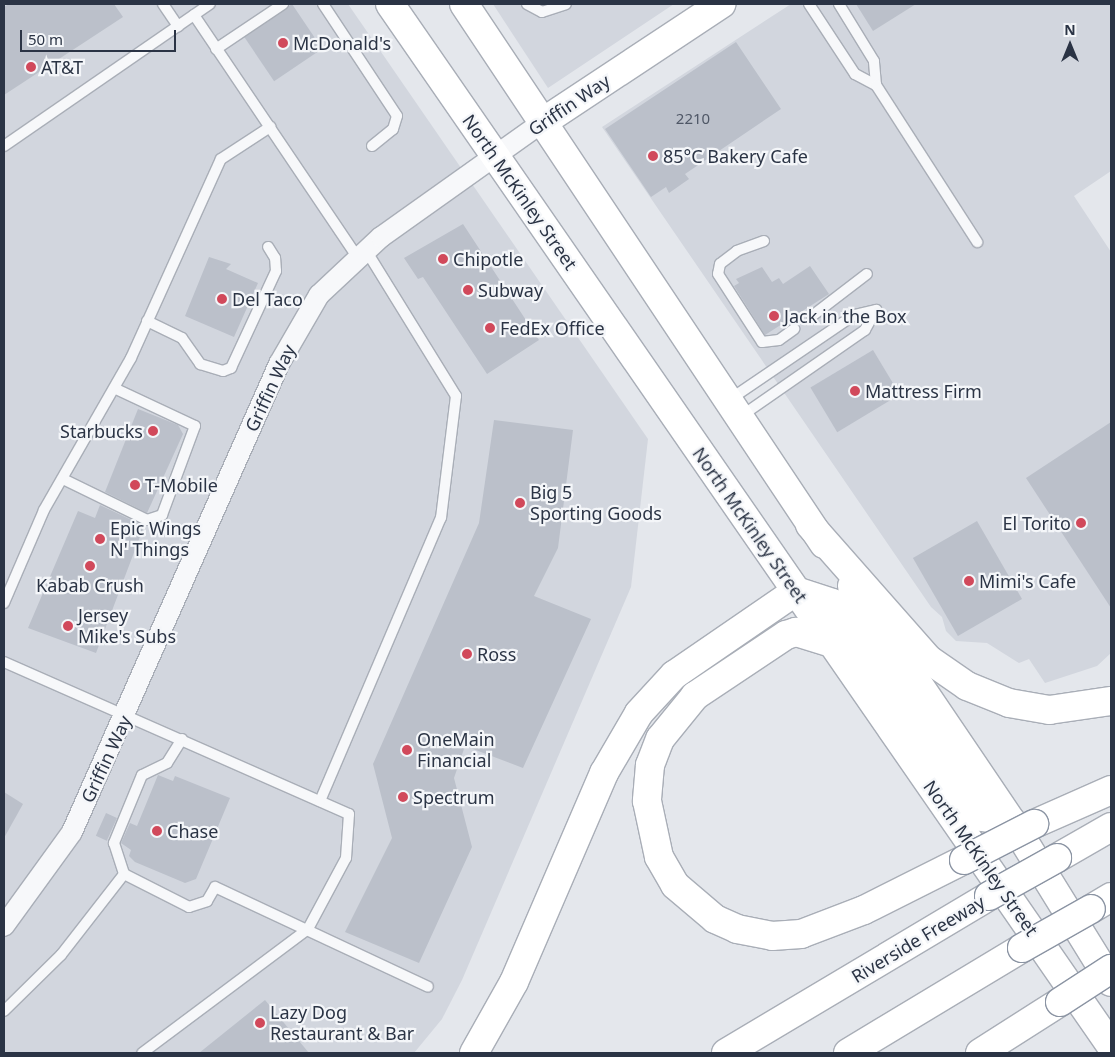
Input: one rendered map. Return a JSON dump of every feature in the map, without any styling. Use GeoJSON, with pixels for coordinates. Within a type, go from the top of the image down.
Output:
{"type":"FeatureCollection","features":[{"type":"Feature","properties":{"kind":"main road","name":"North McKinley Street"},"geometry":{"type":"LineString","coordinates":[[390,4],[1111,1046]]}},
{"type":"Feature","properties":{"kind":"main road"},"geometry":{"type":"LineString","coordinates":[[464,4],[810,525],[1023,823],[1111,982]]}},
{"type":"Feature","properties":{"kind":"main road","name":"Griffin Way"},"geometry":{"type":"LineString","coordinates":[[543,122],[721,4]]}},
{"type":"Feature","properties":{"kind":"main road"},"geometry":{"type":"LineString","coordinates":[[810,525],[928,659],[967,686],[1009,703],[1049,710],[1111,701]]}},
{"type":"Feature","properties":{"kind":"main road"},"geometry":{"type":"LineString","coordinates":[[474,1053],[514,982],[604,773],[639,713],[674,675],[796,591],[832,603],[982,817],[1023,823]]}},
{"type":"Feature","properties":{"kind":"main road"},"geometry":{"type":"LineString","coordinates":[[832,643],[796,632],[786,635],[695,696],[660,739],[650,765],[647,801],[659,857],[675,885],[715,919],[737,929],[772,936],[801,934],[864,910],[964,860],[1023,823],[1111,790]]}},
{"type":"Feature","properties":{"kind":"main road","name":"Riverside Freeway"},"geometry":{"type":"LineString","coordinates":[[726,1053],[989,896],[1111,827]]}},
{"type":"Feature","properties":{"kind":"main road"},"geometry":{"type":"LineString","coordinates":[[848,1053],[1022,948],[1101,903]]}},
{"type":"Feature","properties":{"kind":"main road"},"geometry":{"type":"LineString","coordinates":[[980,1053],[1111,969]]}},
{"type":"Feature","properties":{"kind":"street","name":"Griffin Way"},"geometry":{"type":"LineString","coordinates":[[4,926],[72,832],[127,714],[279,364],[319,295],[362,254],[543,122]]}},
{"type":"Feature","properties":{"kind":"lane"},"geometry":{"type":"LineString","coordinates":[[163,4],[178,26]]}},
{"type":"Feature","properties":{"kind":"lane"},"geometry":{"type":"LineString","coordinates":[[4,146],[210,4]]}},
{"type":"Feature","properties":{"kind":"lane"},"geometry":{"type":"LineString","coordinates":[[216,49],[284,4]]}},
{"type":"Feature","properties":{"kind":"lane"},"geometry":{"type":"LineString","coordinates":[[323,4],[397,116],[393,129],[372,146]]}},
{"type":"Feature","properties":{"kind":"lane"},"geometry":{"type":"LineString","coordinates":[[527,4],[542,12],[566,4]]}},
{"type":"Feature","properties":{"kind":"lane"},"geometry":{"type":"LineString","coordinates":[[809,4],[855,74],[876,86],[977,242]]}},
{"type":"Feature","properties":{"kind":"lane"},"geometry":{"type":"LineString","coordinates":[[839,4],[874,61],[876,86]]}},
{"type":"Feature","properties":{"kind":"lane"},"geometry":{"type":"LineString","coordinates":[[194,15],[270,127],[362,254],[456,396],[441,518],[320,801]]}},
{"type":"Feature","properties":{"kind":"lane"},"geometry":{"type":"LineString","coordinates":[[4,603],[7,587],[44,510],[114,388],[147,321],[221,159],[270,127]]}},
{"type":"Feature","properties":{"kind":"lane"},"geometry":{"type":"LineString","coordinates":[[764,241],[737,251],[720,264],[718,274],[762,342],[779,340],[794,329]]}},
{"type":"Feature","properties":{"kind":"lane"},"geometry":{"type":"LineString","coordinates":[[147,321],[182,338],[200,364],[223,371],[231,368],[276,271],[275,258],[268,247]]}},
{"type":"Feature","properties":{"kind":"lane"},"geometry":{"type":"LineString","coordinates":[[812,316],[867,274]]}},
{"type":"Feature","properties":{"kind":"lane"},"geometry":{"type":"LineString","coordinates":[[876,310],[865,330],[734,409],[854,316],[876,310]]}},
{"type":"Feature","properties":{"kind":"lane"},"geometry":{"type":"LineString","coordinates":[[63,479],[147,520],[162,515],[195,426],[114,388]]}},
{"type":"Feature","properties":{"kind":"lane"},"geometry":{"type":"LineString","coordinates":[[4,662],[127,714],[349,814],[346,858],[308,929],[142,1053]]}},
{"type":"Feature","properties":{"kind":"lane"},"geometry":{"type":"LineString","coordinates":[[182,739],[167,763],[142,775],[114,843],[124,874],[188,907],[207,902],[215,887],[308,929],[428,987]]}},
{"type":"Feature","properties":{"kind":"lane"},"geometry":{"type":"LineString","coordinates":[[6,1006],[62,955],[124,874]]}},
{"type":"Feature","properties":{"kind":"shaded area"},"geometry":{"type":"Polygon","coordinates":[[[4,4],[348,4],[648,439],[631,587],[462,980],[442,1019],[414,1053],[4,1053],[4,4]]]}},
{"type":"Feature","properties":{"kind":"shaded area"},"geometry":{"type":"Polygon","coordinates":[[[493,4],[674,4],[548,88],[493,4]]]}},
{"type":"Feature","properties":{"kind":"shaded area"},"geometry":{"type":"Polygon","coordinates":[[[791,4],[1111,4],[1111,171],[1074,196],[1111,252],[1111,653],[1097,666],[1045,683],[1029,659],[1019,663],[987,643],[956,641],[946,631],[942,617],[931,607],[602,127],[791,4]]]}},
{"type":"Feature","properties":{"kind":"building"},"geometry":{"type":"Polygon","coordinates":[[[9,4],[114,4],[123,17],[4,95],[4,7],[9,4]]]}},
{"type":"Feature","properties":{"kind":"building","name":"McDonald's"},"geometry":{"type":"Polygon","coordinates":[[[292,4],[322,49],[274,81],[244,36],[292,4]]]}},
{"type":"Feature","properties":{"kind":"building"},"geometry":{"type":"Polygon","coordinates":[[[856,4],[916,4],[873,31],[856,4]]]}},
{"type":"Feature","properties":{"kind":"building"},"geometry":{"type":"Polygon","coordinates":[[[736,42],[781,109],[685,174],[689,179],[669,193],[666,187],[651,197],[605,129],[736,42]]]}},
{"type":"Feature","properties":{"kind":"building"},"geometry":{"type":"Polygon","coordinates":[[[463,224],[539,340],[487,374],[423,277],[418,279],[404,258],[463,224]]]}},
{"type":"Feature","properties":{"kind":"building","name":"Del Taco"},"geometry":{"type":"Polygon","coordinates":[[[209,257],[231,264],[226,269],[258,283],[234,337],[185,316],[209,257]]]}},
{"type":"Feature","properties":{"kind":"building","name":"Jack in the Box"},"geometry":{"type":"Polygon","coordinates":[[[810,266],[829,294],[765,335],[734,286],[739,283],[736,279],[762,267],[772,282],[779,278],[783,284],[810,266]]]}},
{"type":"Feature","properties":{"kind":"building","name":"Mattress Firm"},"geometry":{"type":"Polygon","coordinates":[[[873,350],[900,395],[837,432],[810,388],[873,350]]]}},
{"type":"Feature","properties":{"kind":"building"},"geometry":{"type":"Polygon","coordinates":[[[138,409],[178,425],[183,434],[147,513],[105,492],[138,409]]]}},
{"type":"Feature","properties":{"kind":"building"},"geometry":{"type":"Polygon","coordinates":[[[494,420],[573,430],[558,548],[534,596],[591,619],[523,768],[465,746],[454,778],[472,847],[419,963],[345,932],[392,838],[373,764],[479,523],[494,420]]]}},
{"type":"Feature","properties":{"kind":"building"},"geometry":{"type":"Polygon","coordinates":[[[1111,422],[1111,608],[1026,478],[1111,422]]]}},
{"type":"Feature","properties":{"kind":"building"},"geometry":{"type":"Polygon","coordinates":[[[100,505],[144,526],[96,653],[28,628],[78,511],[95,518],[100,505]]]}},
{"type":"Feature","properties":{"kind":"building","name":"Mimi's Cafe"},"geometry":{"type":"Polygon","coordinates":[[[977,521],[1022,599],[958,636],[913,558],[977,521]]]}},
{"type":"Feature","properties":{"kind":"building","name":"Chase"},"geometry":{"type":"Polygon","coordinates":[[[158,775],[173,781],[175,776],[230,798],[196,879],[185,883],[135,862],[129,856],[131,850],[121,843],[130,823],[137,826],[158,775]]]}},
{"type":"Feature","properties":{"kind":"building"},"geometry":{"type":"Polygon","coordinates":[[[4,792],[23,804],[4,838],[4,792]]]}},
{"type":"Feature","properties":{"kind":"building"},"geometry":{"type":"Polygon","coordinates":[[[106,813],[117,818],[107,841],[96,836],[106,813]]]}},
{"type":"Feature","properties":{"kind":"building","name":"Lazy Dog Restaurant & Bar"},"geometry":{"type":"Polygon","coordinates":[[[265,1000],[309,1053],[199,1053],[265,1000]]]}},
{"type":"Feature","properties":{"kind":"place","name":"McDonald's"},"geometry":{"type":"Point","coordinates":[283,43]}},
{"type":"Feature","properties":{"kind":"place","name":"AT&T"},"geometry":{"type":"Point","coordinates":[31,67]}},
{"type":"Feature","properties":{"kind":"place","name":"85°C Bakery Cafe"},"geometry":{"type":"Point","coordinates":[653,156]}},
{"type":"Feature","properties":{"kind":"place","name":"Chipotle"},"geometry":{"type":"Point","coordinates":[443,259]}},
{"type":"Feature","properties":{"kind":"place","name":"Subway"},"geometry":{"type":"Point","coordinates":[468,290]}},
{"type":"Feature","properties":{"kind":"place","name":"Del Taco"},"geometry":{"type":"Point","coordinates":[222,299]}},
{"type":"Feature","properties":{"kind":"place","name":"Jack in the Box"},"geometry":{"type":"Point","coordinates":[774,316]}},
{"type":"Feature","properties":{"kind":"place","name":"FedEx Office"},"geometry":{"type":"Point","coordinates":[490,328]}},
{"type":"Feature","properties":{"kind":"place","name":"Mattress Firm"},"geometry":{"type":"Point","coordinates":[855,391]}},
{"type":"Feature","properties":{"kind":"place","name":"Starbucks"},"geometry":{"type":"Point","coordinates":[153,431]}},
{"type":"Feature","properties":{"kind":"place","name":"T-Mobile"},"geometry":{"type":"Point","coordinates":[135,485]}},
{"type":"Feature","properties":{"kind":"place","name":"Big 5 Sporting Goods"},"geometry":{"type":"Point","coordinates":[520,503]}},
{"type":"Feature","properties":{"kind":"place","name":"El Torito"},"geometry":{"type":"Point","coordinates":[1081,523]}},
{"type":"Feature","properties":{"kind":"place","name":"Epic Wings N' Things"},"geometry":{"type":"Point","coordinates":[100,539]}},
{"type":"Feature","properties":{"kind":"place","name":"Kabab Crush"},"geometry":{"type":"Point","coordinates":[90,566]}},
{"type":"Feature","properties":{"kind":"place","name":"Mimi's Cafe"},"geometry":{"type":"Point","coordinates":[969,581]}},
{"type":"Feature","properties":{"kind":"place","name":"Jersey Mike's Subs"},"geometry":{"type":"Point","coordinates":[68,626]}},
{"type":"Feature","properties":{"kind":"place","name":"Ross"},"geometry":{"type":"Point","coordinates":[467,654]}},
{"type":"Feature","properties":{"kind":"place","name":"OneMain Financial"},"geometry":{"type":"Point","coordinates":[407,750]}},
{"type":"Feature","properties":{"kind":"place","name":"Spectrum"},"geometry":{"type":"Point","coordinates":[403,797]}},
{"type":"Feature","properties":{"kind":"place","name":"Chase"},"geometry":{"type":"Point","coordinates":[157,831]}},
{"type":"Feature","properties":{"kind":"place","name":"Lazy Dog Restaurant & Bar"},"geometry":{"type":"Point","coordinates":[260,1023]}}]}
